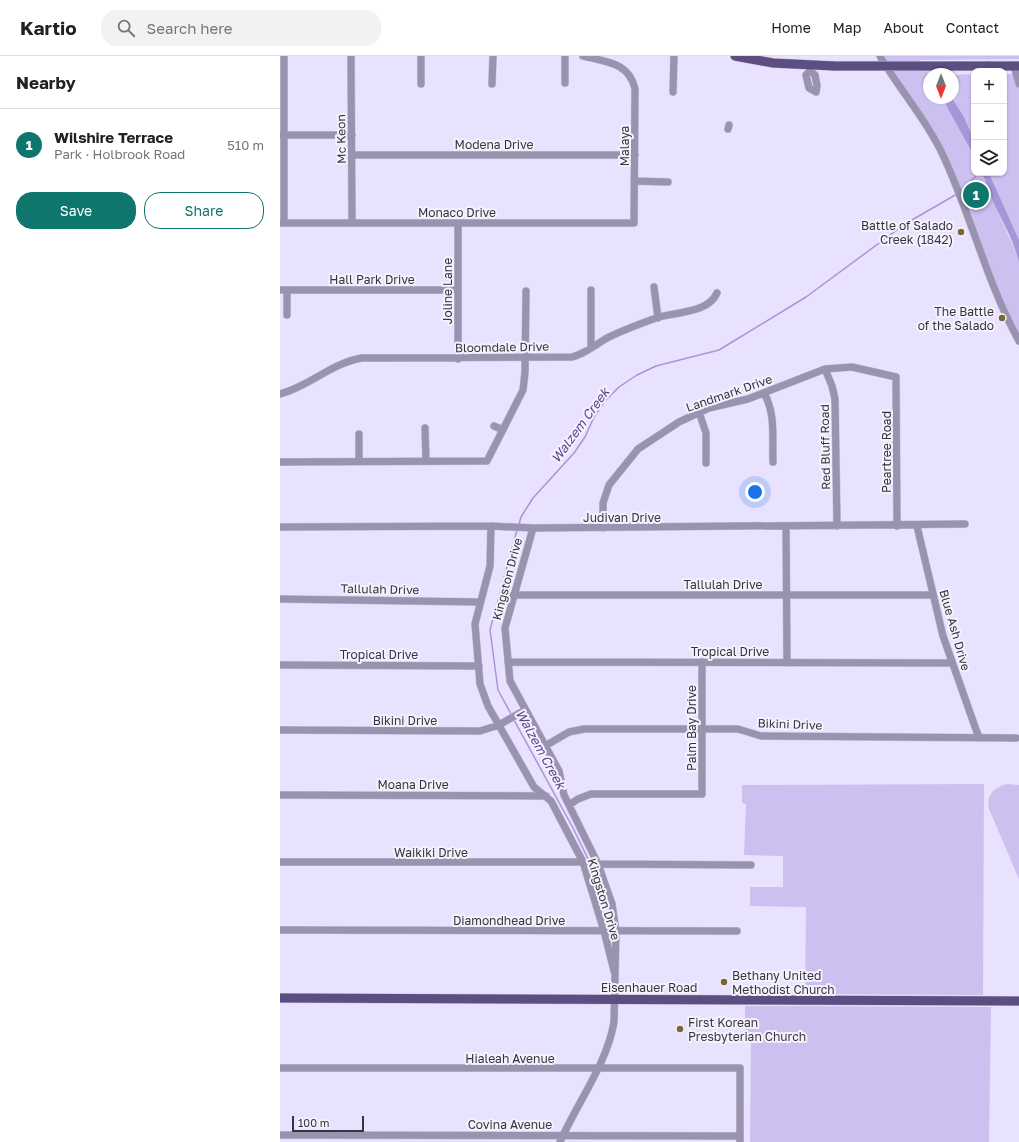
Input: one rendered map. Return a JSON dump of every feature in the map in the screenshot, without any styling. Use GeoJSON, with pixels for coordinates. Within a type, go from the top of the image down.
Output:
{"type":"FeatureCollection","features":[{"type":"Feature","properties":{"kind":"main road"},"geometry":{"type":"LineString","coordinates":[[734,56],[810,68],[834,66],[1016,66]]}},
{"type":"Feature","properties":{"kind":"main road","name":"Eisenhauer Road"},"geometry":{"type":"LineString","coordinates":[[280,998],[1019,1001]]}},
{"type":"Feature","properties":{"kind":"street"},"geometry":{"type":"LineString","coordinates":[[282,223],[284,56]]}},
{"type":"Feature","properties":{"kind":"street","name":"Mc Keon"},"geometry":{"type":"LineString","coordinates":[[351,56],[352,222]]}},
{"type":"Feature","properties":{"kind":"street"},"geometry":{"type":"LineString","coordinates":[[421,56],[421,84]]}},
{"type":"Feature","properties":{"kind":"street"},"geometry":{"type":"LineString","coordinates":[[492,84],[493,56]]}},
{"type":"Feature","properties":{"kind":"street"},"geometry":{"type":"LineString","coordinates":[[565,56],[565,83]]}},
{"type":"Feature","properties":{"kind":"street","name":"Malaya"},"geometry":{"type":"LineString","coordinates":[[583,56],[622,67],[628,72],[633,81],[635,155],[634,223]]}},
{"type":"Feature","properties":{"kind":"street"},"geometry":{"type":"LineString","coordinates":[[673,92],[674,56]]}},
{"type":"Feature","properties":{"kind":"street"},"geometry":{"type":"LineString","coordinates":[[880,56],[892,78],[936,140],[953,179],[998,300],[1019,341]]}},
{"type":"Feature","properties":{"kind":"street"},"geometry":{"type":"LineString","coordinates":[[1016,66],[1019,84]]}},
{"type":"Feature","properties":{"kind":"street"},"geometry":{"type":"LineString","coordinates":[[282,136],[352,136]]}},
{"type":"Feature","properties":{"kind":"street","name":"Modena Drive"},"geometry":{"type":"LineString","coordinates":[[352,155],[635,155]]}},
{"type":"Feature","properties":{"kind":"street"},"geometry":{"type":"LineString","coordinates":[[634,182],[668,182]]}},
{"type":"Feature","properties":{"kind":"street","name":"Monaco Drive"},"geometry":{"type":"LineString","coordinates":[[282,223],[634,223]]}},
{"type":"Feature","properties":{"kind":"street","name":"Joline Lane"},"geometry":{"type":"LineString","coordinates":[[458,223],[458,359]]}},
{"type":"Feature","properties":{"kind":"street"},"geometry":{"type":"LineString","coordinates":[[654,287],[658,318]]}},
{"type":"Feature","properties":{"kind":"street","name":"Hall Park Drive"},"geometry":{"type":"LineString","coordinates":[[287,315],[284,290],[458,290]]}},
{"type":"Feature","properties":{"kind":"street"},"geometry":{"type":"LineString","coordinates":[[591,290],[592,348]]}},
{"type":"Feature","properties":{"kind":"street"},"geometry":{"type":"LineString","coordinates":[[280,462],[487,461],[523,390],[526,291]]}},
{"type":"Feature","properties":{"kind":"street","name":"Bloomdale Drive"},"geometry":{"type":"LineString","coordinates":[[280,394],[298,388],[328,369],[353,360],[572,357],[592,348],[609,337],[658,318],[703,306],[715,298],[717,293]]}},
{"type":"Feature","properties":{"kind":"street","name":"Landmark Drive"},"geometry":{"type":"LineString","coordinates":[[604,528],[604,503],[607,489],[634,452],[671,426],[699,412],[713,407],[740,402],[825,369],[852,367],[896,377]]}},
{"type":"Feature","properties":{"kind":"street","name":"Red Bluff Road"},"geometry":{"type":"LineString","coordinates":[[825,369],[832,386],[835,399],[837,526]]}},
{"type":"Feature","properties":{"kind":"street","name":"Peartree Road"},"geometry":{"type":"LineString","coordinates":[[896,377],[897,526]]}},
{"type":"Feature","properties":{"kind":"street"},"geometry":{"type":"LineString","coordinates":[[764,393],[769,402],[772,416],[772,462]]}},
{"type":"Feature","properties":{"kind":"street"},"geometry":{"type":"LineString","coordinates":[[699,412],[706,434],[706,463]]}},
{"type":"Feature","properties":{"kind":"street"},"geometry":{"type":"LineString","coordinates":[[494,426],[503,430]]}},
{"type":"Feature","properties":{"kind":"street"},"geometry":{"type":"LineString","coordinates":[[425,428],[426,461]]}},
{"type":"Feature","properties":{"kind":"street"},"geometry":{"type":"LineString","coordinates":[[358,434],[359,461]]}},
{"type":"Feature","properties":{"kind":"street","name":"Judivan Drive"},"geometry":{"type":"LineString","coordinates":[[280,527],[492,526],[524,528],[604,528],[917,526],[964,524]]}},
{"type":"Feature","properties":{"kind":"street","name":"Kingston Drive"},"geometry":{"type":"LineString","coordinates":[[492,526],[492,559],[474,628],[482,691],[499,725],[534,787],[546,796],[557,811],[583,862],[604,931],[614,973]]}},
{"type":"Feature","properties":{"kind":"street"},"geometry":{"type":"LineString","coordinates":[[786,526],[787,663]]}},
{"type":"Feature","properties":{"kind":"street","name":"Blue Ash Drive"},"geometry":{"type":"LineString","coordinates":[[917,526],[943,636],[979,738]]}},
{"type":"Feature","properties":{"kind":"street","name":"Kingston Drive"},"geometry":{"type":"LineString","coordinates":[[532,528],[505,628],[508,662],[512,684],[522,712],[560,771],[564,795],[598,864],[612,904],[616,931],[613,1031],[597,1068],[560,1142]]}},
{"type":"Feature","properties":{"kind":"street","name":"Tallulah Drive"},"geometry":{"type":"LineString","coordinates":[[513,595],[933,595]]}},
{"type":"Feature","properties":{"kind":"street","name":"Tallulah Drive"},"geometry":{"type":"LineString","coordinates":[[280,599],[480,602]]}},
{"type":"Feature","properties":{"kind":"street","name":"Tropical Drive"},"geometry":{"type":"LineString","coordinates":[[508,662],[952,663]]}},
{"type":"Feature","properties":{"kind":"street","name":"Palm Bay Drive"},"geometry":{"type":"LineString","coordinates":[[569,805],[578,799],[591,794],[702,794],[702,662]]}},
{"type":"Feature","properties":{"kind":"street","name":"Tropical Drive"},"geometry":{"type":"LineString","coordinates":[[280,665],[479,666]]}},
{"type":"Feature","properties":{"kind":"street","name":"Bikini Drive"},"geometry":{"type":"LineString","coordinates":[[280,730],[480,731],[499,725],[522,712]]}},
{"type":"Feature","properties":{"kind":"street","name":"Bikini Drive"},"geometry":{"type":"LineString","coordinates":[[545,746],[576,730],[738,729],[761,736],[1016,738]]}},
{"type":"Feature","properties":{"kind":"street","name":"Moana Drive"},"geometry":{"type":"LineString","coordinates":[[280,795],[546,796]]}},
{"type":"Feature","properties":{"kind":"street","name":"Waikiki Drive"},"geometry":{"type":"LineString","coordinates":[[280,862],[583,862]]}},
{"type":"Feature","properties":{"kind":"street"},"geometry":{"type":"LineString","coordinates":[[598,864],[750,865]]}},
{"type":"Feature","properties":{"kind":"street","name":"Diamondhead Drive"},"geometry":{"type":"LineString","coordinates":[[280,930],[737,932]]}},
{"type":"Feature","properties":{"kind":"street","name":"Hialeah Avenue"},"geometry":{"type":"LineString","coordinates":[[280,1068],[740,1068],[740,1139]]}},
{"type":"Feature","properties":{"kind":"street","name":"Covina Avenue"},"geometry":{"type":"LineString","coordinates":[[280,1135],[563,1135],[740,1139]]}},
{"type":"Feature","properties":{"kind":"shaded area"},"geometry":{"type":"Polygon","coordinates":[[[885,56],[1019,56],[1019,59],[919,60],[924,68],[923,68],[923,104],[945,104],[971,151],[971,176],[983,176],[1016,252],[1019,263],[1019,334],[1004,304],[948,159],[885,56]]]}},
{"type":"Feature","properties":{"kind":"shaded area"},"geometry":{"type":"Polygon","coordinates":[[[971,74],[971,133],[956,104],[959,104],[959,75],[971,74]]]}},
{"type":"Feature","properties":{"kind":"shaded area"},"geometry":{"type":"Polygon","coordinates":[[[1007,74],[1019,74],[1019,240],[990,176],[1007,176],[1007,74]]]}},
{"type":"Feature","properties":{"kind":"shaded area"},"geometry":{"type":"Polygon","coordinates":[[[945,104],[956,104],[964,117],[971,133],[971,151],[945,104]]]}},
{"type":"Feature","properties":{"kind":"shaded area"},"geometry":{"type":"Polygon","coordinates":[[[983,176],[990,176],[1019,240],[1019,263],[1008,232],[994,204],[983,176]]]}},
{"type":"Feature","properties":{"kind":"shaded area"},"geometry":{"type":"Polygon","coordinates":[[[984,784],[983,995],[805,994],[806,907],[750,906],[750,887],[783,887],[783,856],[744,855],[746,804],[742,803],[742,785],[984,784]]]}},
{"type":"Feature","properties":{"kind":"shaded area"},"geometry":{"type":"Polygon","coordinates":[[[1007,784],[1019,785],[1019,879],[988,804],[992,792],[998,787],[1007,784]]]}},
{"type":"Feature","properties":{"kind":"shaded area"},"geometry":{"type":"Polygon","coordinates":[[[745,1006],[991,1007],[989,1142],[750,1142],[751,1039],[745,1038],[745,1006]]]}},
{"type":"Feature","properties":{"kind":"waterway","name":"Walzem Creek"},"geometry":{"type":"LineString","coordinates":[[960,192],[976,176]]}},
{"type":"Feature","properties":{"kind":"waterway","name":"Walzem Creek"},"geometry":{"type":"LineString","coordinates":[[519,524],[521,517],[533,498],[574,453],[585,437],[594,417],[605,401],[619,387],[637,375],[656,366],[719,350],[806,297],[905,224],[957,194]]}},
{"type":"Feature","properties":{"kind":"waterway","name":"Walzem Creek"},"geometry":{"type":"LineString","coordinates":[[511,714],[498,690],[490,630],[517,530]]}},
{"type":"Feature","properties":{"kind":"waterway","name":"Walzem Creek"},"geometry":{"type":"LineString","coordinates":[[514,720],[573,828],[591,865],[604,902]]}},
{"type":"Feature","properties":{"kind":"place","name":"Wilshire Terrace"},"geometry":{"type":"Point","coordinates":[976,195]}},
{"type":"Feature","properties":{"kind":"place","name":"Battle of Salado Creek (1842)"},"geometry":{"type":"Point","coordinates":[961,232]}},
{"type":"Feature","properties":{"kind":"place","name":"The Battle of the Salado"},"geometry":{"type":"Point","coordinates":[1002,318]}},
{"type":"Feature","properties":{"kind":"place","name":"Bethany United Methodist Church"},"geometry":{"type":"Point","coordinates":[724,982]}},
{"type":"Feature","properties":{"kind":"place","name":"First Korean Presbyterian Church"},"geometry":{"type":"Point","coordinates":[680,1029]}}]}
